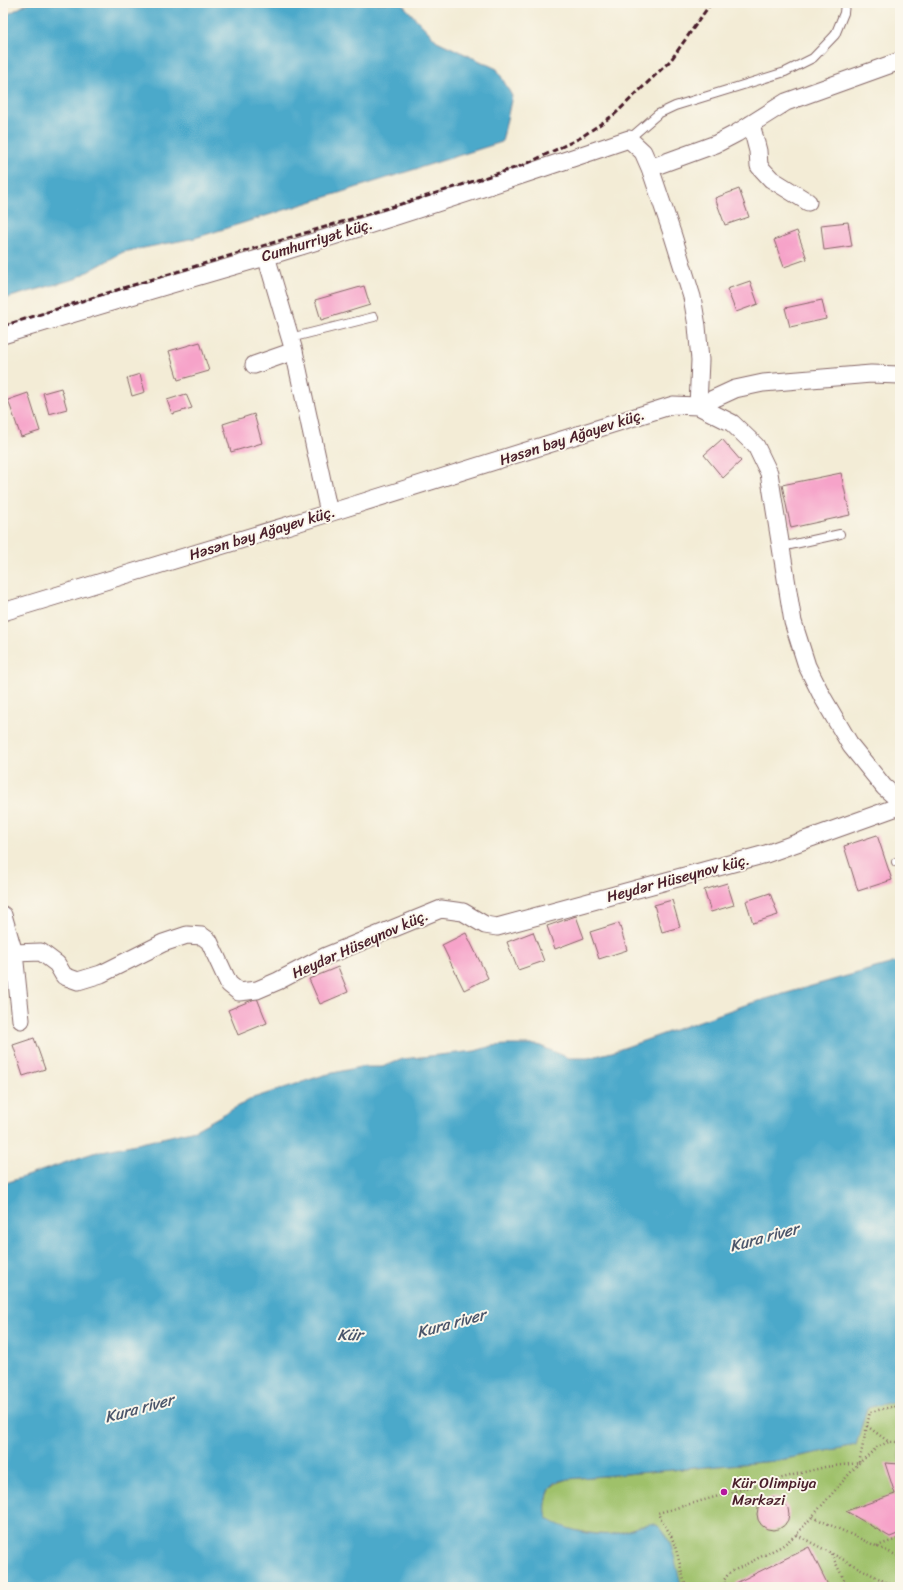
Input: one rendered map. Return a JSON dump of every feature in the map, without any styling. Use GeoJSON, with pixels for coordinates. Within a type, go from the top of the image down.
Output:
{"type":"FeatureCollection","features":[{"type":"Feature","properties":{"kind":"street"},"geometry":{"type":"LineString","coordinates":[[650,168],[716,144],[752,124],[786,102],[900,62]]}},
{"type":"Feature","properties":{"kind":"street"},"geometry":{"type":"LineString","coordinates":[[752,124],[758,151],[759,166],[771,179],[808,202]]}},
{"type":"Feature","properties":{"kind":"street"},"geometry":{"type":"LineString","coordinates":[[629,139],[642,152],[650,168],[692,297],[697,326],[700,360],[698,406],[735,389],[763,382],[871,374],[900,375]]}},
{"type":"Feature","properties":{"kind":"street","name":"Cumhurriyət küç."},"geometry":{"type":"LineString","coordinates":[[3,335],[111,301],[266,256],[522,176],[629,139]]}},
{"type":"Feature","properties":{"kind":"street"},"geometry":{"type":"LineString","coordinates":[[266,256],[292,344],[329,513]]}},
{"type":"Feature","properties":{"kind":"street"},"geometry":{"type":"LineString","coordinates":[[254,365],[292,344]]}},
{"type":"Feature","properties":{"kind":"street","name":"Həsən bəy Ağayev küç."},"geometry":{"type":"LineString","coordinates":[[3,612],[329,513],[673,405],[698,406],[732,423],[756,446],[769,473],[793,622],[807,666],[823,698],[851,746],[884,787],[900,801]]}},
{"type":"Feature","properties":{"kind":"street","name":"Heydər Hüseynov küç."},"geometry":{"type":"LineString","coordinates":[[14,953],[41,952],[57,964],[64,976],[78,981],[101,974],[163,943],[187,935],[202,936],[210,941],[228,984],[239,992],[257,990],[278,981],[326,956],[440,909],[463,912],[485,925],[497,927],[766,854],[900,806]]}},
{"type":"Feature","properties":{"kind":"street"},"geometry":{"type":"LineString","coordinates":[[3,915],[14,953],[21,1020]]}},
{"type":"Feature","properties":{"kind":"lane"},"geometry":{"type":"LineString","coordinates":[[629,139],[658,114],[675,106],[785,72],[813,58],[835,35],[844,13],[845,3]]}},
{"type":"Feature","properties":{"kind":"lane"},"geometry":{"type":"LineString","coordinates":[[292,344],[374,317]]}},
{"type":"Feature","properties":{"kind":"lane"},"geometry":{"type":"LineString","coordinates":[[782,547],[840,534]]}},
{"type":"Feature","properties":{"kind":"path"},"geometry":{"type":"LineString","coordinates":[[859,1464],[870,1412],[900,1405]]}},
{"type":"Feature","properties":{"kind":"path"},"geometry":{"type":"LineString","coordinates":[[867,1426],[889,1442]]}},
{"type":"Feature","properties":{"kind":"path"},"geometry":{"type":"LineString","coordinates":[[726,1587],[724,1580],[729,1573],[782,1546],[796,1535],[859,1464],[879,1446],[889,1442],[900,1442]]}},
{"type":"Feature","properties":{"kind":"path"},"geometry":{"type":"LineString","coordinates":[[686,1587],[672,1537],[666,1526],[660,1520],[658,1513],[825,1467],[859,1464]]}},
{"type":"Feature","properties":{"kind":"path"},"geometry":{"type":"LineString","coordinates":[[813,1517],[900,1557]]}},
{"type":"Feature","properties":{"kind":"path"},"geometry":{"type":"LineString","coordinates":[[796,1535],[895,1587]]}},
{"type":"Feature","properties":{"kind":"path"},"geometry":{"type":"LineString","coordinates":[[877,1547],[900,1538]]}},
{"type":"Feature","properties":{"kind":"path"},"geometry":{"type":"LineString","coordinates":[[831,1554],[848,1587]]}},
{"type":"Feature","properties":{"kind":"green space","name":"Kür Olimpiya Mərkəzi"},"geometry":{"type":"Polygon","coordinates":[[[900,1400],[900,1587],[682,1587],[669,1544],[657,1525],[640,1526],[613,1534],[598,1534],[577,1531],[557,1525],[550,1521],[546,1516],[545,1511],[549,1491],[558,1482],[568,1479],[775,1461],[856,1445],[867,1408],[900,1400]]]}},
{"type":"Feature","properties":{"kind":"water"},"geometry":{"type":"Polygon","coordinates":[[[28,3],[403,3],[402,4],[437,41],[497,69],[512,96],[502,142],[195,238],[123,252],[75,279],[3,299],[3,17],[28,3]]]}},
{"type":"Feature","properties":{"kind":"water","name":"Kür"},"geometry":{"type":"Polygon","coordinates":[[[900,961],[900,1400],[867,1408],[856,1445],[775,1461],[568,1479],[555,1483],[548,1495],[546,1504],[547,1518],[569,1529],[607,1535],[649,1524],[658,1526],[666,1535],[669,1542],[682,1587],[3,1587],[3,1184],[93,1153],[195,1130],[253,1098],[324,1075],[360,1067],[382,1067],[403,1059],[475,1051],[492,1046],[507,1045],[538,1045],[569,1058],[588,1058],[612,1052],[748,1004],[900,961]]]}},
{"type":"Feature","properties":{"kind":"building"},"geometry":{"type":"Polygon","coordinates":[[[739,189],[749,217],[725,225],[715,198],[739,189]]]}},
{"type":"Feature","properties":{"kind":"building"},"geometry":{"type":"Polygon","coordinates":[[[848,222],[852,246],[824,250],[821,225],[848,222]]]}},
{"type":"Feature","properties":{"kind":"building"},"geometry":{"type":"Polygon","coordinates":[[[797,231],[807,259],[784,267],[774,240],[797,231]]]}},
{"type":"Feature","properties":{"kind":"building"},"geometry":{"type":"Polygon","coordinates":[[[750,281],[758,304],[736,312],[727,289],[750,281]]]}},
{"type":"Feature","properties":{"kind":"building"},"geometry":{"type":"Polygon","coordinates":[[[364,286],[370,305],[321,320],[315,300],[364,286]]]}},
{"type":"Feature","properties":{"kind":"building"},"geometry":{"type":"Polygon","coordinates":[[[822,300],[826,319],[790,327],[785,308],[822,300]]]}},
{"type":"Feature","properties":{"kind":"building"},"geometry":{"type":"Polygon","coordinates":[[[200,342],[209,371],[178,380],[169,351],[200,342]]]}},
{"type":"Feature","properties":{"kind":"building"},"geometry":{"type":"Polygon","coordinates":[[[140,374],[145,392],[132,396],[127,378],[140,374]]]}},
{"type":"Feature","properties":{"kind":"building"},"geometry":{"type":"Polygon","coordinates":[[[61,388],[67,409],[49,414],[43,393],[61,388]]]}},
{"type":"Feature","properties":{"kind":"building"},"geometry":{"type":"Polygon","coordinates":[[[28,393],[40,431],[21,437],[8,400],[28,393]]]}},
{"type":"Feature","properties":{"kind":"building"},"geometry":{"type":"Polygon","coordinates":[[[186,394],[192,408],[172,414],[167,400],[186,394]]]}},
{"type":"Feature","properties":{"kind":"building"},"geometry":{"type":"Polygon","coordinates":[[[254,414],[262,443],[231,452],[223,424],[254,414]]]}},
{"type":"Feature","properties":{"kind":"building"},"geometry":{"type":"Polygon","coordinates":[[[722,439],[741,461],[723,478],[704,455],[722,439]]]}},
{"type":"Feature","properties":{"kind":"building"},"geometry":{"type":"Polygon","coordinates":[[[841,473],[850,515],[791,528],[782,485],[841,473]]]}},
{"type":"Feature","properties":{"kind":"building"},"geometry":{"type":"Polygon","coordinates":[[[877,835],[892,880],[858,891],[844,846],[877,835]]]}},
{"type":"Feature","properties":{"kind":"building"},"geometry":{"type":"Polygon","coordinates":[[[727,883],[734,905],[711,912],[704,890],[727,883]]]}},
{"type":"Feature","properties":{"kind":"building"},"geometry":{"type":"Polygon","coordinates":[[[770,893],[778,915],[753,923],[746,901],[770,893]]]}},
{"type":"Feature","properties":{"kind":"building"},"geometry":{"type":"Polygon","coordinates":[[[672,900],[680,927],[662,932],[654,905],[672,900]]]}},
{"type":"Feature","properties":{"kind":"building"},"geometry":{"type":"Polygon","coordinates":[[[576,916],[584,938],[555,949],[547,926],[576,916]]]}},
{"type":"Feature","properties":{"kind":"building"},"geometry":{"type":"Polygon","coordinates":[[[619,923],[627,950],[599,959],[590,932],[619,923]]]}},
{"type":"Feature","properties":{"kind":"building"},"geometry":{"type":"Polygon","coordinates":[[[533,932],[544,961],[518,970],[507,942],[533,932]]]}},
{"type":"Feature","properties":{"kind":"building"},"geometry":{"type":"Polygon","coordinates":[[[466,933],[488,978],[464,990],[442,945],[466,933]]]}},
{"type":"Feature","properties":{"kind":"building"},"geometry":{"type":"Polygon","coordinates":[[[338,967],[348,992],[320,1004],[309,979],[338,967]]]}},
{"type":"Feature","properties":{"kind":"building"},"geometry":{"type":"Polygon","coordinates":[[[257,998],[267,1023],[238,1035],[228,1010],[257,998]]]}},
{"type":"Feature","properties":{"kind":"building"},"geometry":{"type":"Polygon","coordinates":[[[34,1038],[45,1069],[23,1076],[13,1045],[34,1038]]]}},
{"type":"Feature","properties":{"kind":"building"},"geometry":{"type":"Polygon","coordinates":[[[885,1463],[900,1464],[900,1533],[890,1537],[846,1511],[895,1494],[885,1463]]]}},
{"type":"Feature","properties":{"kind":"building"},"geometry":{"type":"Polygon","coordinates":[[[770,1498],[776,1498],[786,1505],[789,1514],[788,1520],[782,1527],[776,1530],[770,1530],[760,1523],[757,1517],[757,1511],[764,1501],[770,1498]]]}},
{"type":"Feature","properties":{"kind":"building"},"geometry":{"type":"Polygon","coordinates":[[[809,1547],[829,1587],[738,1587],[736,1583],[809,1547]]]}},
{"type":"Feature","properties":{"kind":"railway"},"geometry":{"type":"LineString","coordinates":[[3,326],[524,165],[580,138],[615,114],[671,60],[711,3]]}},
{"type":"Feature","properties":{"kind":"place","name":"Kür Olimpiya Mərkəzi"},"geometry":{"type":"Point","coordinates":[724,1492]}},
{"type":"Feature","properties":{"kind":"water label","name":"Kura river"},"geometry":{"type":"Point","coordinates":[764,1237]}},
{"type":"Feature","properties":{"kind":"water label","name":"Kura river"},"geometry":{"type":"Point","coordinates":[451,1323]}},
{"type":"Feature","properties":{"kind":"water label","name":"Kura river"},"geometry":{"type":"Point","coordinates":[139,1408]}}]}
